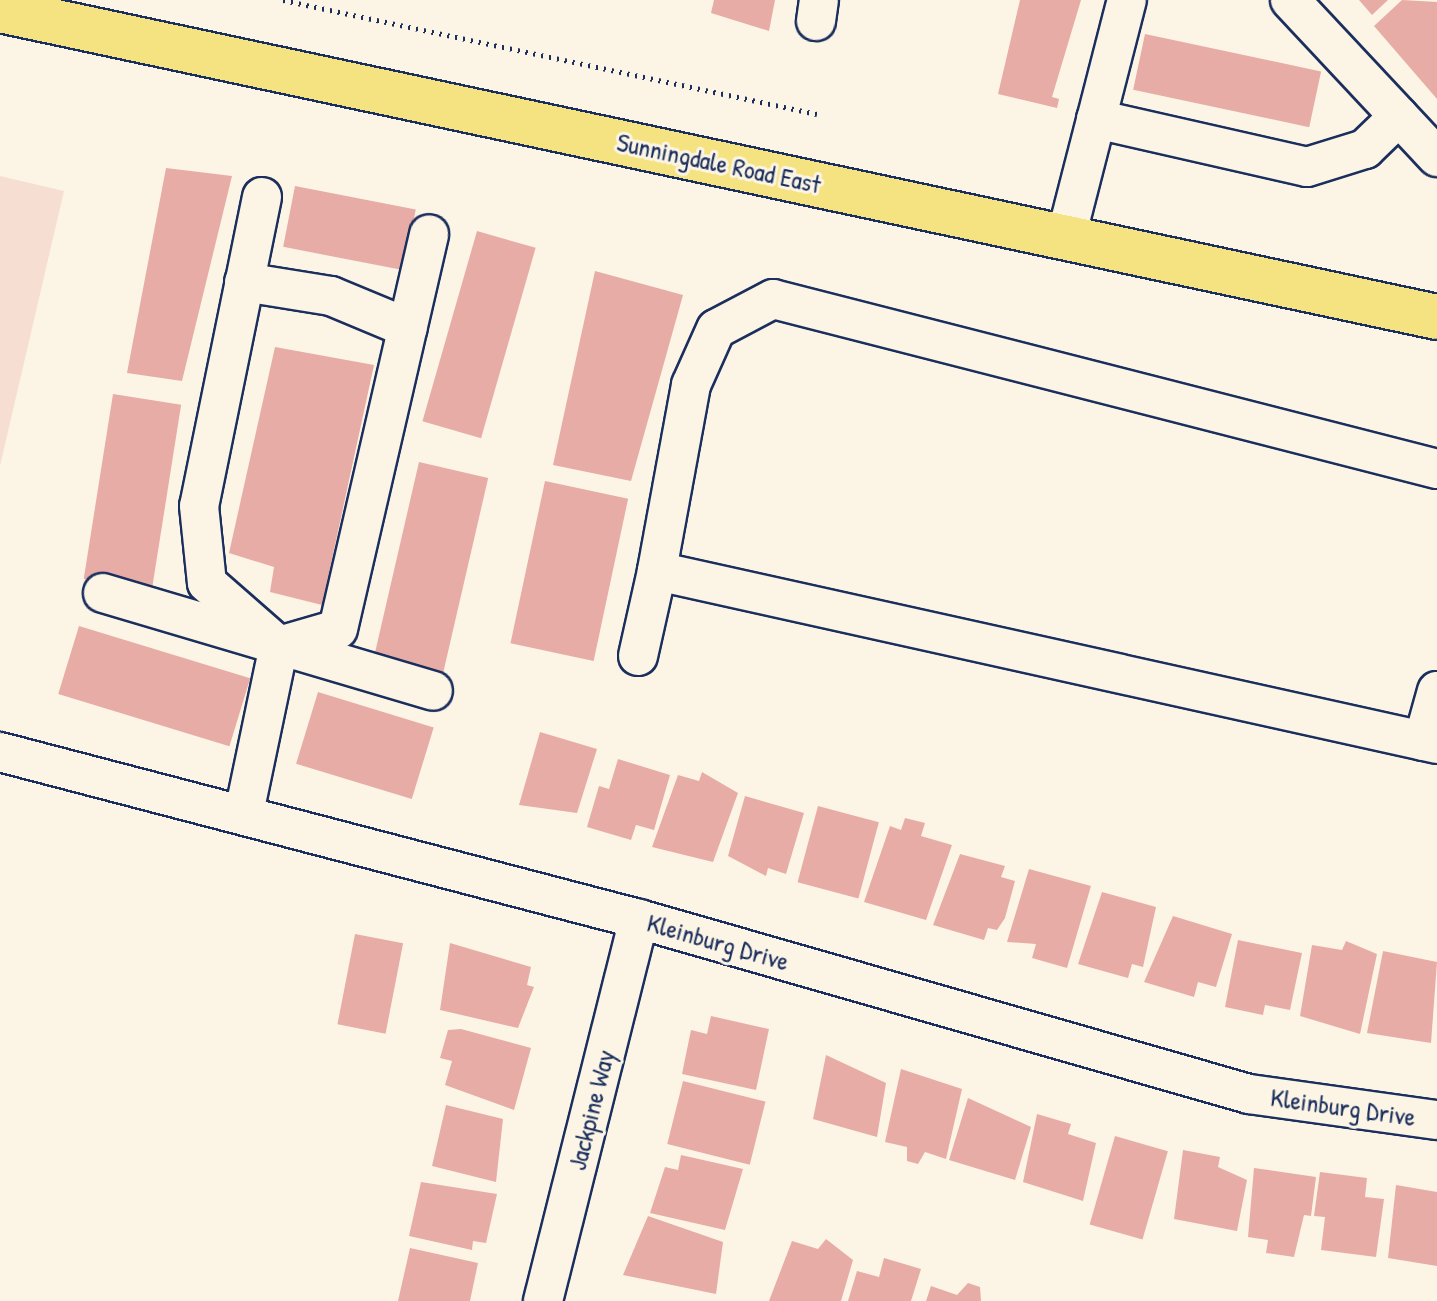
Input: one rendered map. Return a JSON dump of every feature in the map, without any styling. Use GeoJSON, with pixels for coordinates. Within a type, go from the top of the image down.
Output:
{"type":"FeatureCollection","features":[{"type":"Feature","properties":{"kind":"main road","name":"Sunningdale Road East"},"geometry":{"type":"LineString","coordinates":[[0,10],[1437,317]]}},
{"type":"Feature","properties":{"kind":"street"},"geometry":{"type":"LineString","coordinates":[[1066,237],[1127,0]]}},
{"type":"Feature","properties":{"kind":"street"},"geometry":{"type":"LineString","coordinates":[[1290,0],[1437,157]]}},
{"type":"Feature","properties":{"kind":"street"},"geometry":{"type":"LineString","coordinates":[[1096,119],[1307,167],[1365,149],[1399,116]]}},
{"type":"Feature","properties":{"kind":"street"},"geometry":{"type":"LineString","coordinates":[[262,197],[201,522],[207,583],[279,646]]}},
{"type":"Feature","properties":{"kind":"street"},"geometry":{"type":"LineString","coordinates":[[279,646],[338,629],[429,234]]}},
{"type":"Feature","properties":{"kind":"street"},"geometry":{"type":"LineString","coordinates":[[244,282],[331,296],[408,328]]}},
{"type":"Feature","properties":{"kind":"street"},"geometry":{"type":"LineString","coordinates":[[638,656],[691,385],[716,329],[773,299],[1437,469]]}},
{"type":"Feature","properties":{"kind":"street"},"geometry":{"type":"LineString","coordinates":[[657,571],[1430,743],[1437,691]]}},
{"type":"Feature","properties":{"kind":"street"},"geometry":{"type":"LineString","coordinates":[[103,593],[433,691]]}},
{"type":"Feature","properties":{"kind":"street"},"geometry":{"type":"LineString","coordinates":[[244,813],[279,646]]}},
{"type":"Feature","properties":{"kind":"street","name":"Kleinburg Drive"},"geometry":{"type":"LineString","coordinates":[[0,752],[244,813],[639,919],[1249,1094],[1437,1120]]}},
{"type":"Feature","properties":{"kind":"street","name":"Jackpine Way"},"geometry":{"type":"LineString","coordinates":[[543,1301],[639,919]]}},
{"type":"Feature","properties":{"kind":"path"},"geometry":{"type":"LineString","coordinates":[[283,0],[817,114]]}},
{"type":"Feature","properties":{"kind":"shaded area"},"geometry":{"type":"Polygon","coordinates":[[[0,176],[64,191],[0,466],[0,176]]]}},
{"type":"Feature","properties":{"kind":"building"},"geometry":{"type":"Polygon","coordinates":[[[714,0],[775,0],[769,31],[711,13],[714,0]]]}},
{"type":"Feature","properties":{"kind":"building"},"geometry":{"type":"Polygon","coordinates":[[[1020,0],[1081,0],[1052,97],[1059,99],[1057,108],[998,94],[1020,0]]]}},
{"type":"Feature","properties":{"kind":"building"},"geometry":{"type":"Polygon","coordinates":[[[1359,0],[1388,0],[1372,15],[1359,0]]]}},
{"type":"Feature","properties":{"kind":"building"},"geometry":{"type":"Polygon","coordinates":[[[1402,0],[1437,2],[1437,99],[1374,26],[1402,0]]]}},
{"type":"Feature","properties":{"kind":"building"},"geometry":{"type":"Polygon","coordinates":[[[1145,34],[1321,71],[1309,127],[1133,90],[1145,34]]]}},
{"type":"Feature","properties":{"kind":"building"},"geometry":{"type":"Polygon","coordinates":[[[166,168],[232,176],[182,381],[127,373],[166,168]]]}},
{"type":"Feature","properties":{"kind":"building"},"geometry":{"type":"Polygon","coordinates":[[[295,186],[416,209],[404,270],[283,247],[295,186]]]}},
{"type":"Feature","properties":{"kind":"building"},"geometry":{"type":"Polygon","coordinates":[[[477,231],[536,248],[481,438],[422,421],[477,231]]]}},
{"type":"Feature","properties":{"kind":"building"},"geometry":{"type":"Polygon","coordinates":[[[595,271],[683,295],[631,481],[553,465],[595,271]]]}},
{"type":"Feature","properties":{"kind":"building"},"geometry":{"type":"Polygon","coordinates":[[[275,347],[374,365],[322,605],[270,592],[274,567],[229,553],[275,347]]]}},
{"type":"Feature","properties":{"kind":"building"},"geometry":{"type":"Polygon","coordinates":[[[113,394],[181,405],[152,589],[84,579],[113,394]]]}},
{"type":"Feature","properties":{"kind":"building"},"geometry":{"type":"Polygon","coordinates":[[[419,462],[488,478],[443,672],[374,656],[419,462]]]}},
{"type":"Feature","properties":{"kind":"building"},"geometry":{"type":"Polygon","coordinates":[[[545,481],[628,499],[594,661],[510,643],[545,481]]]}},
{"type":"Feature","properties":{"kind":"building"},"geometry":{"type":"Polygon","coordinates":[[[79,626],[250,678],[229,746],[58,694],[79,626]]]}},
{"type":"Feature","properties":{"kind":"building"},"geometry":{"type":"Polygon","coordinates":[[[318,692],[434,727],[412,799],[296,764],[318,692]]]}},
{"type":"Feature","properties":{"kind":"building"},"geometry":{"type":"Polygon","coordinates":[[[540,732],[597,749],[577,813],[519,805],[540,732]]]}},
{"type":"Feature","properties":{"kind":"building"},"geometry":{"type":"Polygon","coordinates":[[[618,759],[670,775],[654,830],[636,825],[631,840],[587,827],[599,786],[609,789],[618,759]]]}},
{"type":"Feature","properties":{"kind":"building"},"geometry":{"type":"Polygon","coordinates":[[[702,772],[738,793],[713,862],[652,847],[678,775],[699,781],[702,772]]]}},
{"type":"Feature","properties":{"kind":"building"},"geometry":{"type":"Polygon","coordinates":[[[745,796],[804,813],[786,874],[768,868],[766,876],[728,856],[745,796]]]}},
{"type":"Feature","properties":{"kind":"building"},"geometry":{"type":"Polygon","coordinates":[[[818,806],[879,822],[858,899],[798,882],[818,806]]]}},
{"type":"Feature","properties":{"kind":"building"},"geometry":{"type":"Polygon","coordinates":[[[905,818],[925,823],[921,836],[952,845],[926,920],[864,902],[890,826],[901,830],[905,818]]]}},
{"type":"Feature","properties":{"kind":"building"},"geometry":{"type":"Polygon","coordinates":[[[960,854],[1005,866],[1001,877],[1015,881],[1005,918],[997,930],[988,928],[984,940],[933,925],[960,854]]]}},
{"type":"Feature","properties":{"kind":"building"},"geometry":{"type":"Polygon","coordinates":[[[1029,869],[1091,886],[1067,968],[1032,958],[1036,944],[1007,942],[1029,869]]]}},
{"type":"Feature","properties":{"kind":"building"},"geometry":{"type":"Polygon","coordinates":[[[1102,892],[1156,907],[1143,967],[1132,964],[1128,978],[1078,964],[1102,892]]]}},
{"type":"Feature","properties":{"kind":"building"},"geometry":{"type":"Polygon","coordinates":[[[1173,916],[1232,934],[1216,987],[1198,982],[1194,997],[1144,982],[1173,916]]]}},
{"type":"Feature","properties":{"kind":"building"},"geometry":{"type":"Polygon","coordinates":[[[355,934],[403,943],[386,1034],[337,1024],[355,934]]]}},
{"type":"Feature","properties":{"kind":"building"},"geometry":{"type":"Polygon","coordinates":[[[1238,940],[1302,953],[1290,1010],[1265,1005],[1263,1015],[1225,1007],[1238,940]]]}},
{"type":"Feature","properties":{"kind":"building"},"geometry":{"type":"Polygon","coordinates":[[[1346,941],[1377,954],[1360,1034],[1300,1016],[1312,945],[1342,950],[1346,941]]]}},
{"type":"Feature","properties":{"kind":"building"},"geometry":{"type":"Polygon","coordinates":[[[450,943],[531,967],[527,985],[534,987],[518,1028],[440,1010],[450,943]]]}},
{"type":"Feature","properties":{"kind":"building"},"geometry":{"type":"Polygon","coordinates":[[[1383,951],[1437,962],[1431,1043],[1367,1033],[1383,951]]]}},
{"type":"Feature","properties":{"kind":"building"},"geometry":{"type":"Polygon","coordinates":[[[711,1016],[769,1029],[756,1090],[682,1074],[691,1030],[707,1034],[711,1016]]]}},
{"type":"Feature","properties":{"kind":"building"},"geometry":{"type":"Polygon","coordinates":[[[461,1029],[531,1048],[514,1110],[445,1085],[452,1061],[440,1058],[448,1030],[461,1029]]]}},
{"type":"Feature","properties":{"kind":"building"},"geometry":{"type":"Polygon","coordinates":[[[826,1055],[886,1083],[877,1137],[813,1119],[826,1055]]]}},
{"type":"Feature","properties":{"kind":"building"},"geometry":{"type":"Polygon","coordinates":[[[901,1069],[962,1089],[946,1159],[925,1152],[918,1164],[907,1161],[907,1147],[885,1142],[901,1069]]]}},
{"type":"Feature","properties":{"kind":"building"},"geometry":{"type":"Polygon","coordinates":[[[683,1081],[765,1102],[750,1165],[667,1144],[683,1081]]]}},
{"type":"Feature","properties":{"kind":"building"},"geometry":{"type":"Polygon","coordinates":[[[968,1098],[1031,1127],[1015,1180],[949,1160],[968,1098]]]}},
{"type":"Feature","properties":{"kind":"building"},"geometry":{"type":"Polygon","coordinates":[[[446,1105],[503,1119],[496,1182],[432,1166],[446,1105]]]}},
{"type":"Feature","properties":{"kind":"building"},"geometry":{"type":"Polygon","coordinates":[[[1037,1114],[1071,1124],[1068,1134],[1096,1143],[1083,1201],[1023,1182],[1037,1114]]]}},
{"type":"Feature","properties":{"kind":"building"},"geometry":{"type":"Polygon","coordinates":[[[1115,1136],[1168,1151],[1143,1240],[1090,1224],[1115,1136]]]}},
{"type":"Feature","properties":{"kind":"building"},"geometry":{"type":"Polygon","coordinates":[[[1183,1150],[1220,1157],[1218,1167],[1247,1180],[1237,1231],[1174,1219],[1183,1150]]]}},
{"type":"Feature","properties":{"kind":"building"},"geometry":{"type":"Polygon","coordinates":[[[681,1155],[743,1169],[725,1230],[650,1213],[665,1167],[678,1170],[681,1155]]]}},
{"type":"Feature","properties":{"kind":"building"},"geometry":{"type":"Polygon","coordinates":[[[1254,1168],[1316,1177],[1311,1216],[1304,1215],[1294,1257],[1266,1253],[1268,1240],[1248,1237],[1254,1168]]]}},
{"type":"Feature","properties":{"kind":"building"},"geometry":{"type":"Polygon","coordinates":[[[1320,1172],[1367,1178],[1365,1197],[1384,1199],[1376,1257],[1321,1250],[1325,1217],[1314,1216],[1320,1172]]]}},
{"type":"Feature","properties":{"kind":"building"},"geometry":{"type":"Polygon","coordinates":[[[421,1182],[497,1194],[486,1243],[473,1241],[472,1250],[409,1236],[421,1182]]]}},
{"type":"Feature","properties":{"kind":"building"},"geometry":{"type":"Polygon","coordinates":[[[1396,1185],[1437,1192],[1437,1266],[1388,1258],[1396,1185]]]}},
{"type":"Feature","properties":{"kind":"building"},"geometry":{"type":"Polygon","coordinates":[[[648,1216],[723,1242],[716,1294],[623,1275],[648,1216]]]}},
{"type":"Feature","properties":{"kind":"building"},"geometry":{"type":"Polygon","coordinates":[[[826,1239],[853,1260],[841,1301],[769,1301],[792,1241],[818,1249],[826,1239]]]}},
{"type":"Feature","properties":{"kind":"building"},"geometry":{"type":"Polygon","coordinates":[[[410,1248],[478,1263],[470,1301],[398,1301],[410,1248]]]}},
{"type":"Feature","properties":{"kind":"building"},"geometry":{"type":"Polygon","coordinates":[[[884,1258],[921,1269],[911,1301],[848,1301],[857,1271],[879,1277],[884,1258]]]}},
{"type":"Feature","properties":{"kind":"building"},"geometry":{"type":"Polygon","coordinates":[[[968,1283],[980,1287],[981,1301],[926,1301],[931,1286],[957,1295],[968,1283]]]}}]}
